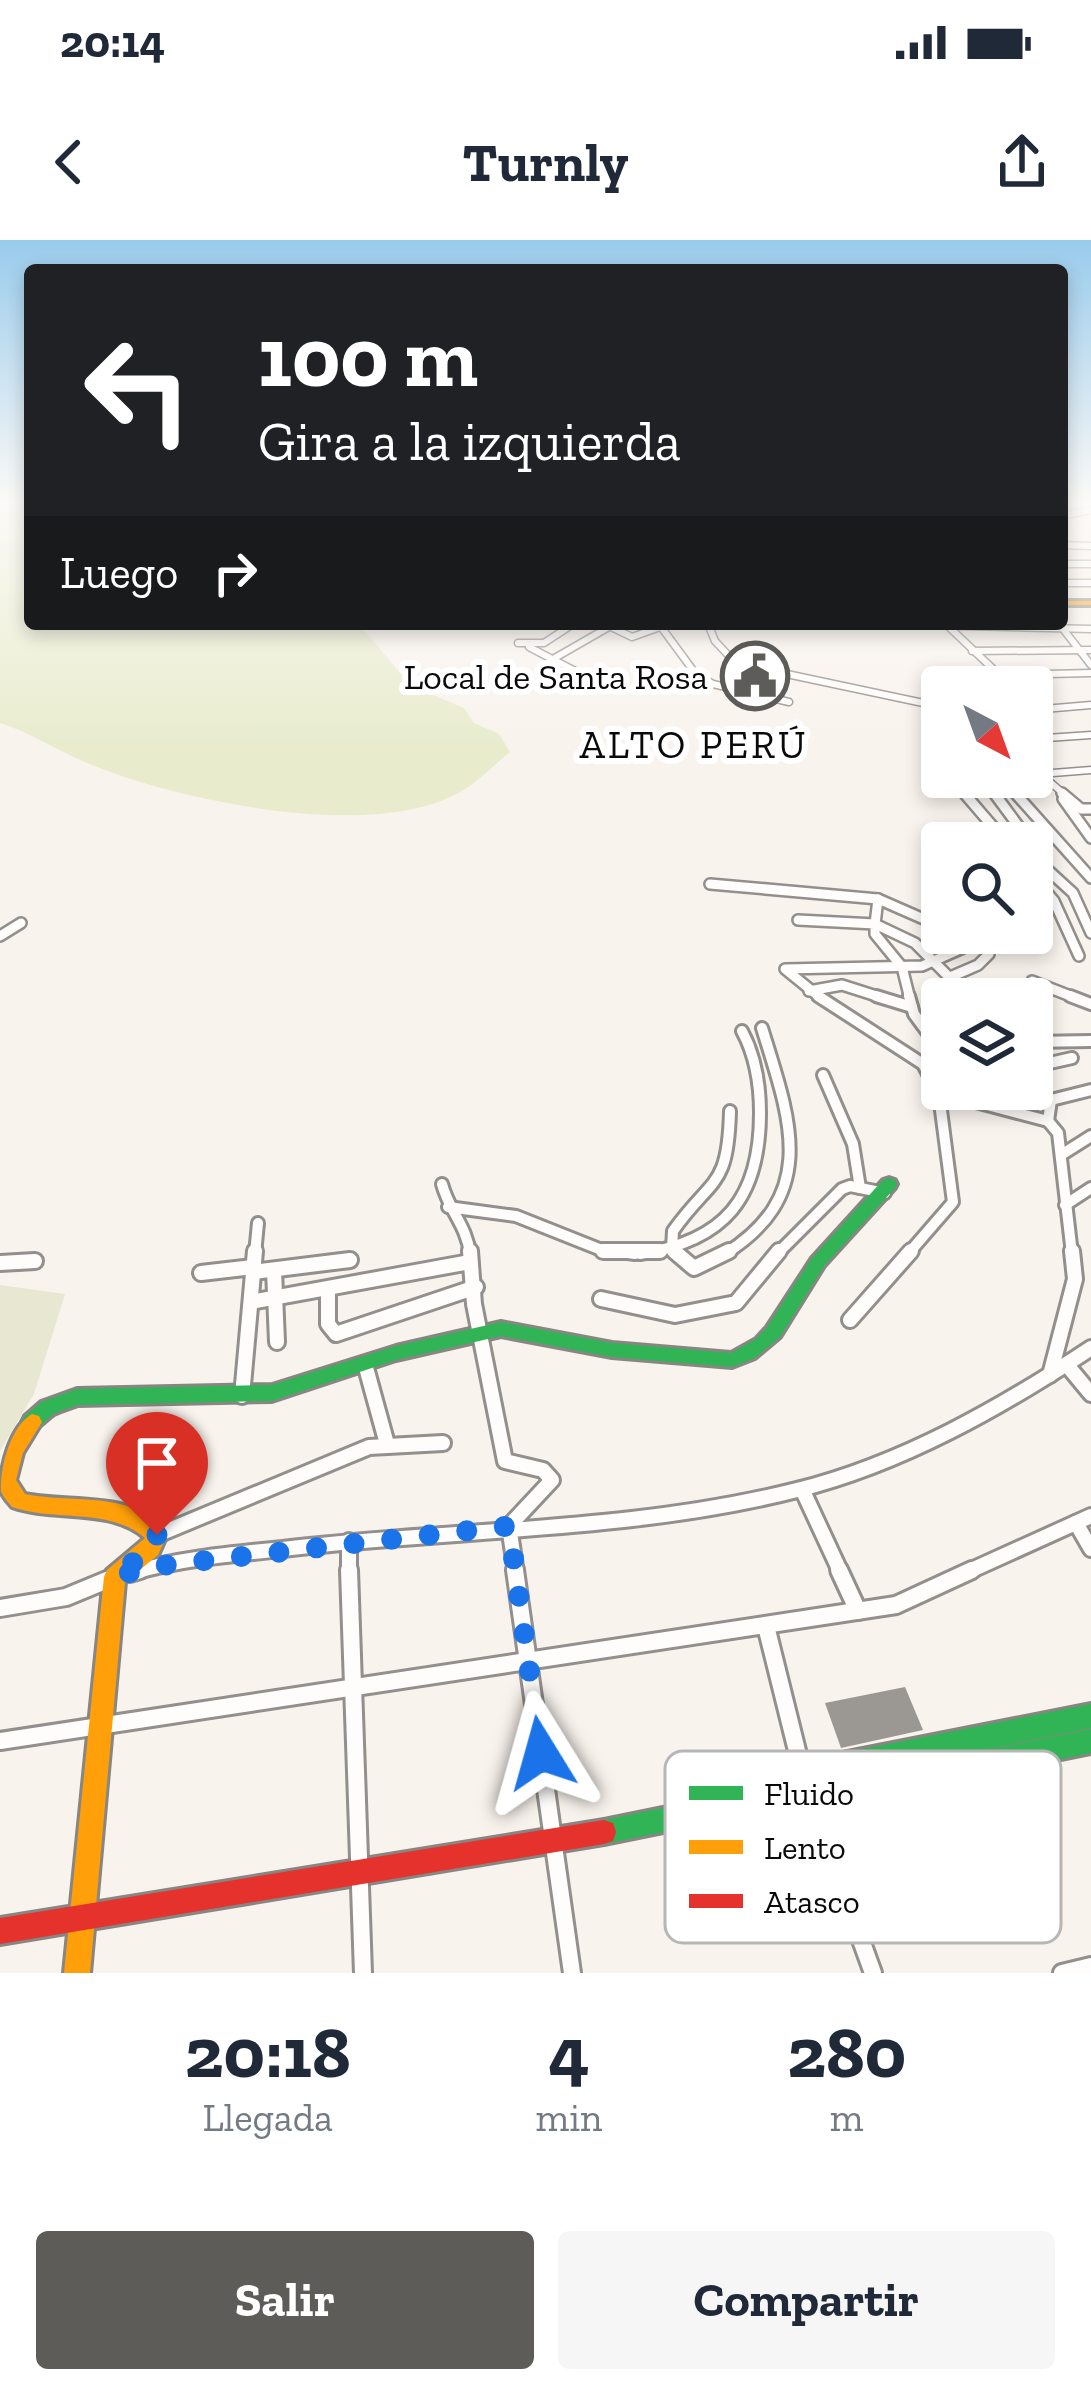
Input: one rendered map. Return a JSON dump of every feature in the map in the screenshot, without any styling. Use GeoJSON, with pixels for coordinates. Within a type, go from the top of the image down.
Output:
{"type":"FeatureCollection","features":[{"type":"Feature","properties":{"kind":"street"},"geometry":{"type":"LineString","coordinates":[[518,644],[544,643],[564,630]]}},
{"type":"Feature","properties":{"kind":"street"},"geometry":{"type":"LineString","coordinates":[[553,659],[600,630]]}},
{"type":"Feature","properties":{"kind":"street"},"geometry":{"type":"LineString","coordinates":[[617,630],[638,638],[652,630]]}},
{"type":"Feature","properties":{"kind":"street"},"geometry":{"type":"LineString","coordinates":[[662,630],[695,673],[713,685],[789,702]]}},
{"type":"Feature","properties":{"kind":"street"},"geometry":{"type":"LineString","coordinates":[[710,630],[741,669],[921,703]]}},
{"type":"Feature","properties":{"kind":"street"},"geometry":{"type":"LineString","coordinates":[[952,630],[989,666]]}},
{"type":"Feature","properties":{"kind":"street"},"geometry":{"type":"LineString","coordinates":[[1063,630],[1091,669]]}},
{"type":"Feature","properties":{"kind":"street"},"geometry":{"type":"LineString","coordinates":[[530,647],[577,672]]}},
{"type":"Feature","properties":{"kind":"street"},"geometry":{"type":"LineString","coordinates":[[972,651],[1091,650]]}},
{"type":"Feature","properties":{"kind":"street"},"geometry":{"type":"LineString","coordinates":[[1053,671],[1091,669]]}},
{"type":"Feature","properties":{"kind":"street"},"geometry":{"type":"LineString","coordinates":[[1053,707],[1091,706]]}},
{"type":"Feature","properties":{"kind":"street"},"geometry":{"type":"LineString","coordinates":[[1053,742],[1091,735]]}},
{"type":"Feature","properties":{"kind":"street"},"geometry":{"type":"LineString","coordinates":[[1053,771],[1091,770]]}},
{"type":"Feature","properties":{"kind":"street"},"geometry":{"type":"LineString","coordinates":[[1053,784],[1087,810]]}},
{"type":"Feature","properties":{"kind":"street"},"geometry":{"type":"LineString","coordinates":[[1056,786],[1091,838]]}},
{"type":"Feature","properties":{"kind":"street"},"geometry":{"type":"LineString","coordinates":[[968,798],[989,822]]}},
{"type":"Feature","properties":{"kind":"street"},"geometry":{"type":"LineString","coordinates":[[996,798],[1014,822]]}},
{"type":"Feature","properties":{"kind":"street"},"geometry":{"type":"LineString","coordinates":[[1017,798],[1091,878]]}},
{"type":"Feature","properties":{"kind":"street"},"geometry":{"type":"LineString","coordinates":[[1071,813],[1091,823]]}},
{"type":"Feature","properties":{"kind":"street"},"geometry":{"type":"LineString","coordinates":[[1053,875],[1072,892],[1091,933]]}},
{"type":"Feature","properties":{"kind":"street"},"geometry":{"type":"LineString","coordinates":[[710,884],[878,899],[921,918]]}},
{"type":"Feature","properties":{"kind":"street"},"geometry":{"type":"LineString","coordinates":[[878,899],[875,934],[902,968],[912,1007],[921,1021]]}},
{"type":"Feature","properties":{"kind":"street"},"geometry":{"type":"LineString","coordinates":[[1053,900],[1078,956]]}},
{"type":"Feature","properties":{"kind":"street"},"geometry":{"type":"LineString","coordinates":[[798,920],[875,924],[906,937],[948,978],[986,958],[974,954]]}},
{"type":"Feature","properties":{"kind":"street"},"geometry":{"type":"LineString","coordinates":[[0,936],[21,923]]}},
{"type":"Feature","properties":{"kind":"street"},"geometry":{"type":"LineString","coordinates":[[921,1063],[809,991],[785,969],[902,968],[952,954]]}},
{"type":"Feature","properties":{"kind":"street"},"geometry":{"type":"LineString","coordinates":[[809,991],[842,985],[912,1007]]}},
{"type":"Feature","properties":{"kind":"street"},"geometry":{"type":"LineString","coordinates":[[1053,989],[1091,1004]]}},
{"type":"Feature","properties":{"kind":"street"},"geometry":{"type":"LineString","coordinates":[[672,1249],[694,1268],[713,1261],[745,1240],[773,1211],[788,1184],[783,1112],[761,1028]]}},
{"type":"Feature","properties":{"kind":"street"},"geometry":{"type":"LineString","coordinates":[[448,1208],[514,1213],[609,1253],[672,1249],[721,1221],[755,1183],[760,1112],[754,1057],[742,1030]]}},
{"type":"Feature","properties":{"kind":"street"},"geometry":{"type":"LineString","coordinates":[[1053,1042],[1091,1041]]}},
{"type":"Feature","properties":{"kind":"street"},"geometry":{"type":"LineString","coordinates":[[1053,1062],[1072,1058]]}},
{"type":"Feature","properties":{"kind":"street"},"geometry":{"type":"LineString","coordinates":[[823,1075],[842,1110],[860,1168],[860,1188]]}},
{"type":"Feature","properties":{"kind":"street"},"geometry":{"type":"LineString","coordinates":[[1048,1121],[1051,1100],[1091,1090]]}},
{"type":"Feature","properties":{"kind":"street"},"geometry":{"type":"LineString","coordinates":[[850,1320],[953,1202],[945,1110]]}},
{"type":"Feature","properties":{"kind":"street"},"geometry":{"type":"LineString","coordinates":[[1011,1110],[1048,1121],[1058,1133],[1075,1279],[1050,1375]]}},
{"type":"Feature","properties":{"kind":"street"},"geometry":{"type":"LineString","coordinates":[[672,1249],[673,1228],[720,1180],[729,1162],[730,1111]]}},
{"type":"Feature","properties":{"kind":"street"},"geometry":{"type":"LineString","coordinates":[[1061,1155],[1091,1136]]}},
{"type":"Feature","properties":{"kind":"street"},"geometry":{"type":"LineString","coordinates":[[442,1184],[448,1208],[468,1232],[505,1461],[543,1469],[552,1480],[545,1491],[514,1513],[509,1526],[572,1973]]}},
{"type":"Feature","properties":{"kind":"street"},"geometry":{"type":"LineString","coordinates":[[601,1299],[675,1315],[736,1303],[782,1246],[842,1189],[887,1188]]}},
{"type":"Feature","properties":{"kind":"street"},"geometry":{"type":"LineString","coordinates":[[157,1535],[141,1517],[118,1508],[71,1513],[19,1501],[6,1481],[17,1440],[44,1410],[77,1397],[242,1396],[285,1390],[481,1331],[513,1330],[681,1358],[746,1356],[778,1331],[816,1264],[887,1188]]}},
{"type":"Feature","properties":{"kind":"street"},"geometry":{"type":"LineString","coordinates":[[1065,1205],[1091,1188]]}},
{"type":"Feature","properties":{"kind":"street"},"geometry":{"type":"LineString","coordinates":[[242,1396],[258,1223]]}},
{"type":"Feature","properties":{"kind":"street"},"geometry":{"type":"LineString","coordinates":[[200,1273],[350,1260]]}},
{"type":"Feature","properties":{"kind":"street"},"geometry":{"type":"LineString","coordinates":[[0,1262],[35,1261]]}},
{"type":"Feature","properties":{"kind":"street"},"geometry":{"type":"LineString","coordinates":[[251,1302],[470,1262]]}},
{"type":"Feature","properties":{"kind":"street"},"geometry":{"type":"LineString","coordinates":[[274,1270],[277,1342]]}},
{"type":"Feature","properties":{"kind":"street"},"geometry":{"type":"LineString","coordinates":[[328,1289],[328,1324],[336,1334],[476,1287]]}},
{"type":"Feature","properties":{"kind":"street"},"geometry":{"type":"LineString","coordinates":[[0,1608],[65,1597],[148,1567],[350,1541],[694,1508],[802,1489],[860,1468],[1050,1375],[1091,1348]]}},
{"type":"Feature","properties":{"kind":"street"},"geometry":{"type":"LineString","coordinates":[[365,1364],[388,1444]]}},
{"type":"Feature","properties":{"kind":"street"},"geometry":{"type":"LineString","coordinates":[[1066,1365],[1091,1394]]}},
{"type":"Feature","properties":{"kind":"street"},"geometry":{"type":"LineString","coordinates":[[77,1973],[115,1577],[151,1548],[157,1535],[388,1444],[443,1443]]}},
{"type":"Feature","properties":{"kind":"street"},"geometry":{"type":"LineString","coordinates":[[802,1489],[858,1611]]}},
{"type":"Feature","properties":{"kind":"street"},"geometry":{"type":"LineString","coordinates":[[0,1741],[896,1605],[1084,1519],[1091,1549]]}},
{"type":"Feature","properties":{"kind":"street"},"geometry":{"type":"LineString","coordinates":[[350,1541],[350,1689],[363,1973]]}},
{"type":"Feature","properties":{"kind":"street"},"geometry":{"type":"LineString","coordinates":[[766,1626],[797,1751]]}},
{"type":"Feature","properties":{"kind":"street"},"geometry":{"type":"LineString","coordinates":[[913,1751],[1091,1716]]}},
{"type":"Feature","properties":{"kind":"street"},"geometry":{"type":"LineString","coordinates":[[1042,1751],[1091,1741]]}},
{"type":"Feature","properties":{"kind":"street"},"geometry":{"type":"LineString","coordinates":[[0,1931],[553,1842],[665,1820]]}},
{"type":"Feature","properties":{"kind":"street"},"geometry":{"type":"LineString","coordinates":[[862,1943],[873,1973]]}},
{"type":"Feature","properties":{"kind":"street"},"geometry":{"type":"LineString","coordinates":[[1062,1973],[1091,1966]]}},
{"type":"Feature","properties":{"kind":"green space"},"geometry":{"type":"Polygon","coordinates":[[[0,584],[24,584],[24,630],[364,630],[410,685],[464,708],[474,723],[499,734],[510,752],[467,788],[423,807],[329,815],[224,803],[130,779],[0,723],[0,584]]]}},
{"type":"Feature","properties":{"kind":"green space"},"geometry":{"type":"Polygon","coordinates":[[[0,1285],[65,1294],[34,1394],[0,1451],[0,1285]]]}},
{"type":"Feature","properties":{"kind":"building"},"geometry":{"type":"Polygon","coordinates":[[[905,1687],[923,1730],[841,1748],[825,1703],[905,1687]]]}},
{"type":"Feature","properties":{"kind":"traffic: fast"},"geometry":{"type":"LineString","coordinates":[[32,1422],[48,1408],[77,1397],[272,1393],[396,1353],[501,1329],[612,1350],[732,1360],[749,1353],[773,1332],[818,1262],[889,1184]]}},
{"type":"Feature","properties":{"kind":"traffic: fast"},"geometry":{"type":"LineString","coordinates":[[913,1751],[1091,1716]]}},
{"type":"Feature","properties":{"kind":"traffic: fast"},"geometry":{"type":"LineString","coordinates":[[1042,1751],[1091,1741]]}},
{"type":"Feature","properties":{"kind":"traffic: fast"},"geometry":{"type":"LineString","coordinates":[[604,1832],[665,1820]]}},
{"type":"Feature","properties":{"kind":"traffic: slow"},"geometry":{"type":"LineString","coordinates":[[1068,603],[1091,603]]}},
{"type":"Feature","properties":{"kind":"traffic: slow"},"geometry":{"type":"LineString","coordinates":[[32,1422],[14,1451],[6,1481],[19,1501],[127,1515],[157,1535],[151,1548],[115,1577],[77,1973]]}},
{"type":"Feature","properties":{"kind":"traffic: jam"},"geometry":{"type":"LineString","coordinates":[[0,1931],[604,1832]]}},
{"type":"Feature","properties":{"kind":"place","name":"Local de Santa Rosa"},"geometry":{"type":"Point","coordinates":[755,676]}},
{"type":"Feature","properties":{"kind":"district","name":"ALTO PERÚ"},"geometry":{"type":"Point","coordinates":[694,744]}},
{"type":"Feature","properties":{"kind":"route"},"geometry":{"type":"LineString","coordinates":[[157,1535],[151,1548],[115,1577],[148,1567],[509,1526],[541,1753]]}}]}
